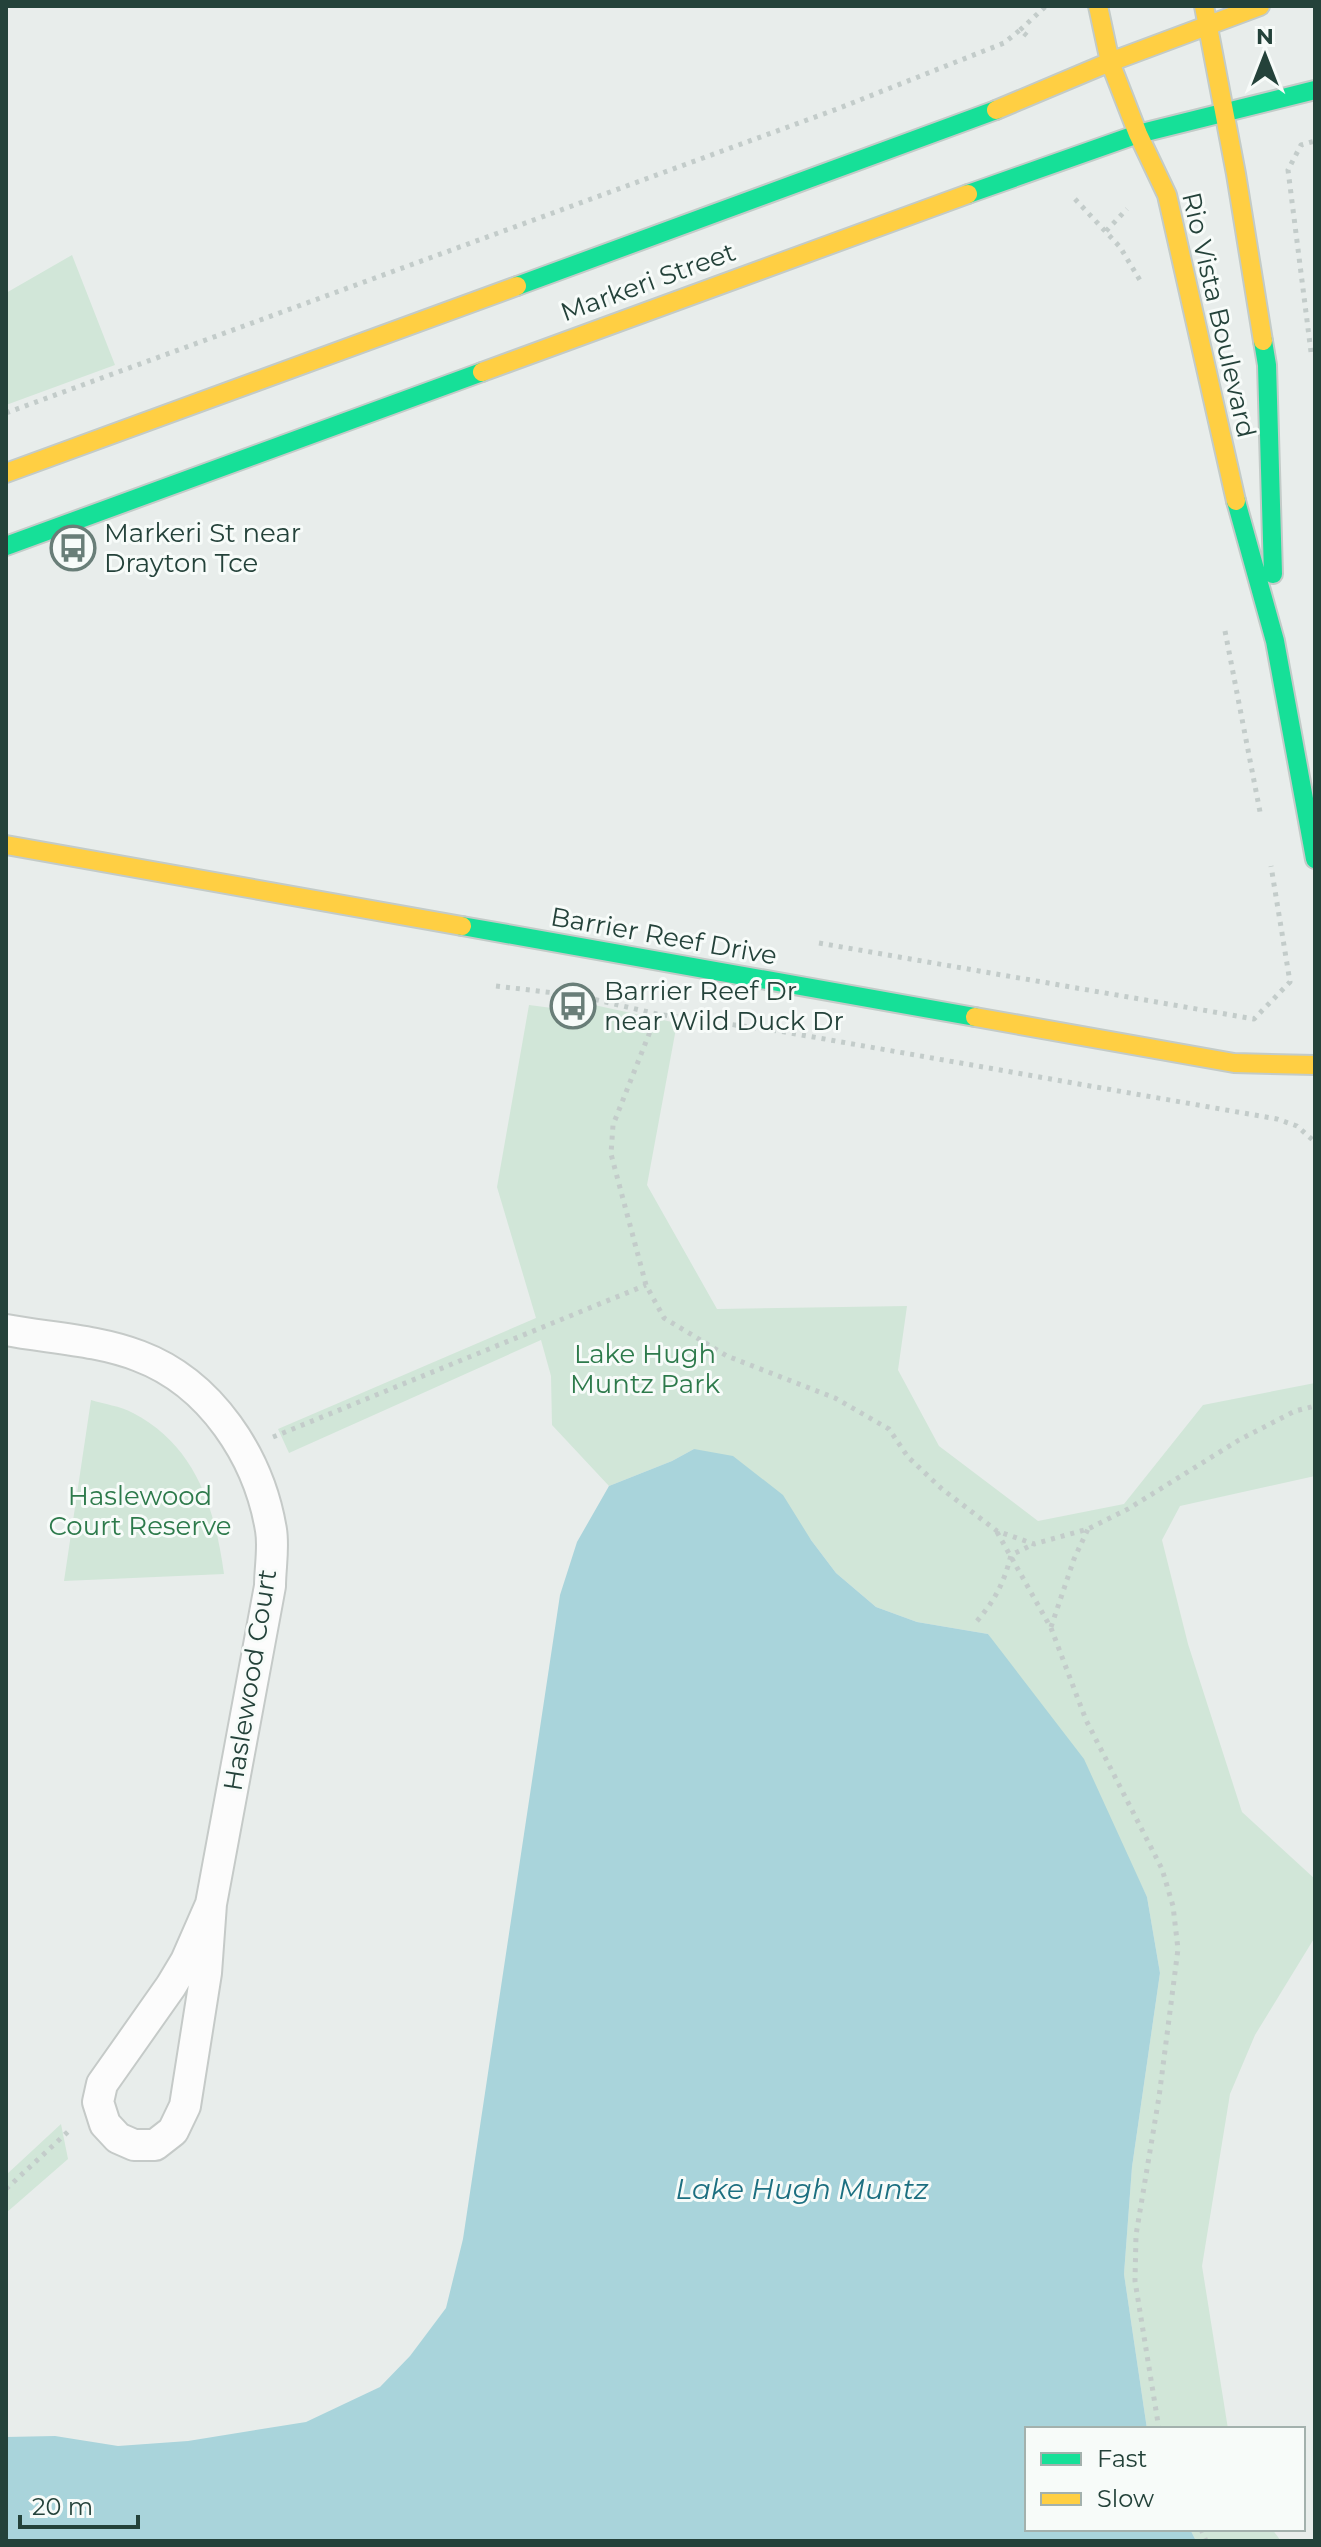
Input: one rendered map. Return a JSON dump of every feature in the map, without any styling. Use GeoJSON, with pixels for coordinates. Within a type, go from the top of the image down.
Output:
{"type":"FeatureCollection","features":[{"type":"Feature","properties":{"kind":"street","name":"Rio Vista Boulevard"},"geometry":{"type":"LineString","coordinates":[[1098,6],[1110,62],[1138,134],[1167,195],[1233,490],[1275,641],[1315,859]]}},
{"type":"Feature","properties":{"kind":"street","name":"Markeri Street"},"geometry":{"type":"LineString","coordinates":[[6,473],[1031,97],[1206,15],[1260,6]]}},
{"type":"Feature","properties":{"kind":"street","name":"Rio Vista Boulevard"},"geometry":{"type":"LineString","coordinates":[[1206,15],[1267,365],[1275,641]]}},
{"type":"Feature","properties":{"kind":"street","name":"Markeri Street"},"geometry":{"type":"LineString","coordinates":[[6,546],[526,354],[1138,134],[1315,90]]}},
{"type":"Feature","properties":{"kind":"street","name":"Barrier Reef Drive"},"geometry":{"type":"LineString","coordinates":[[6,845],[1234,1063],[1315,1065]]}},
{"type":"Feature","properties":{"kind":"street","name":"Haslewood Court"},"geometry":{"type":"LineString","coordinates":[[6,1330],[140,1356],[183,1380],[216,1411],[244,1449],[261,1485],[272,1533],[270,1586],[211,1904],[206,1973],[185,2106],[173,2131],[155,2145],[134,2145],[118,2138],[105,2124],[98,2102],[102,2084],[171,1986],[186,1961],[211,1904]]}},
{"type":"Feature","properties":{"kind":"path"},"geometry":{"type":"LineString","coordinates":[[6,413],[837,109],[1004,43],[1046,6]]}},
{"type":"Feature","properties":{"kind":"path"},"geometry":{"type":"LineString","coordinates":[[1020,30],[1031,39]]}},
{"type":"Feature","properties":{"kind":"path"},"geometry":{"type":"LineString","coordinates":[[1311,355],[1288,170],[1301,145],[1315,141]]}},
{"type":"Feature","properties":{"kind":"path"},"geometry":{"type":"LineString","coordinates":[[1068,191],[1120,247],[1143,285]]}},
{"type":"Feature","properties":{"kind":"path"},"geometry":{"type":"LineString","coordinates":[[1106,231],[1129,207]]}},
{"type":"Feature","properties":{"kind":"path"},"geometry":{"type":"LineString","coordinates":[[1223,617],[1263,829]]}},
{"type":"Feature","properties":{"kind":"path"},"geometry":{"type":"LineString","coordinates":[[805,941],[1254,1019],[1290,982],[1269,858]]}},
{"type":"Feature","properties":{"kind":"path"},"geometry":{"type":"LineString","coordinates":[[496,986],[580,996],[657,1014],[785,1032],[1277,1119],[1297,1126],[1315,1142]]}},
{"type":"Feature","properties":{"kind":"path"},"geometry":{"type":"LineString","coordinates":[[657,1014],[613,1125],[611,1154],[646,1285],[664,1318],[727,1356],[835,1398],[889,1429],[908,1457],[942,1489],[997,1531],[1034,1544]]}},
{"type":"Feature","properties":{"kind":"path"},"geometry":{"type":"LineString","coordinates":[[244,1449],[646,1285]]}},
{"type":"Feature","properties":{"kind":"path"},"geometry":{"type":"LineString","coordinates":[[1011,1555],[1034,1544],[1088,1529],[1128,1509],[1239,1440],[1295,1411],[1315,1406]]}},
{"type":"Feature","properties":{"kind":"path"},"geometry":{"type":"LineString","coordinates":[[1051,1628],[1074,1559],[1088,1529]]}},
{"type":"Feature","properties":{"kind":"path"},"geometry":{"type":"LineString","coordinates":[[997,1531],[1051,1628],[1086,1720],[1162,1869],[1173,1906],[1178,1949],[1159,2097],[1136,2235],[1135,2281],[1159,2427]]}},
{"type":"Feature","properties":{"kind":"path"},"geometry":{"type":"LineString","coordinates":[[977,1621],[997,1598],[1011,1555]]}},
{"type":"Feature","properties":{"kind":"path"},"geometry":{"type":"LineString","coordinates":[[6,2189],[98,2102]]}},
{"type":"Feature","properties":{"kind":"green space"},"geometry":{"type":"Polygon","coordinates":[[[72,255],[115,365],[6,405],[6,293],[72,255]]]}},
{"type":"Feature","properties":{"kind":"green space","name":"Lake Hugh Muntz Park"},"geometry":{"type":"Polygon","coordinates":[[[585,1003],[677,1023],[647,1185],[717,1309],[907,1306],[898,1370],[939,1446],[1038,1521],[1124,1504],[1203,1405],[1315,1383],[1315,1476],[1180,1506],[1162,1540],[1188,1644],[1242,1812],[1315,1879],[1315,1937],[1255,2035],[1230,2094],[1202,2266],[1228,2427],[1147,2427],[1124,2274],[1132,2167],[1160,1973],[1147,1897],[1125,1852],[988,1634],[917,1622],[876,1607],[836,1573],[811,1540],[694,1449],[609,1486],[552,1425],[551,1376],[541,1340],[289,1453],[278,1429],[536,1318],[497,1187],[529,1005],[583,1012],[585,1003]]]}},
{"type":"Feature","properties":{"kind":"green space","name":"Haslewood Court Reserve"},"geometry":{"type":"Polygon","coordinates":[[[91,1400],[128,1411],[155,1427],[187,1461],[208,1503],[224,1574],[64,1581],[91,1400]]]}},
{"type":"Feature","properties":{"kind":"green space"},"geometry":{"type":"Polygon","coordinates":[[[61,2124],[68,2159],[6,2213],[6,2175],[61,2124]]]}},
{"type":"Feature","properties":{"kind":"green space"},"geometry":{"type":"Polygon","coordinates":[[[1191,2531],[1274,2531],[1281,2541],[1196,2541],[1191,2531]]]}},
{"type":"Feature","properties":{"kind":"water","name":"Lake Hugh Muntz"},"geometry":{"type":"Polygon","coordinates":[[[694,1449],[733,1456],[783,1495],[836,1573],[876,1607],[917,1622],[988,1634],[1084,1759],[1147,1897],[1160,1973],[1132,2167],[1124,2274],[1147,2427],[1025,2427],[1025,2531],[1191,2531],[1196,2541],[6,2541],[6,2437],[55,2436],[118,2446],[188,2441],[306,2422],[380,2387],[410,2356],[446,2308],[463,2239],[560,1595],[577,1542],[609,1486],[694,1449]]]}},
{"type":"Feature","properties":{"kind":"traffic: fast"},"geometry":{"type":"LineString","coordinates":[[968,194],[1138,134],[1315,90]]}},
{"type":"Feature","properties":{"kind":"traffic: fast"},"geometry":{"type":"LineString","coordinates":[[517,286],[996,110]]}},
{"type":"Feature","properties":{"kind":"traffic: fast"},"geometry":{"type":"LineString","coordinates":[[1263,341],[1267,365],[1273,574]]}},
{"type":"Feature","properties":{"kind":"traffic: fast"},"geometry":{"type":"LineString","coordinates":[[6,546],[482,372]]}},
{"type":"Feature","properties":{"kind":"traffic: fast"},"geometry":{"type":"LineString","coordinates":[[1236,501],[1275,641],[1315,859]]}},
{"type":"Feature","properties":{"kind":"traffic: fast"},"geometry":{"type":"LineString","coordinates":[[462,926],[975,1017]]}},
{"type":"Feature","properties":{"kind":"traffic: slow"},"geometry":{"type":"LineString","coordinates":[[1098,6],[1110,62],[1138,134],[1167,195],[1236,501]]}},
{"type":"Feature","properties":{"kind":"traffic: slow"},"geometry":{"type":"LineString","coordinates":[[1204,6],[1263,341]]}},
{"type":"Feature","properties":{"kind":"traffic: slow"},"geometry":{"type":"LineString","coordinates":[[996,110],[1110,62],[1260,6]]}},
{"type":"Feature","properties":{"kind":"traffic: slow"},"geometry":{"type":"LineString","coordinates":[[482,372],[968,194]]}},
{"type":"Feature","properties":{"kind":"traffic: slow"},"geometry":{"type":"LineString","coordinates":[[6,473],[517,286]]}},
{"type":"Feature","properties":{"kind":"traffic: slow"},"geometry":{"type":"LineString","coordinates":[[6,845],[462,926]]}},
{"type":"Feature","properties":{"kind":"traffic: slow"},"geometry":{"type":"LineString","coordinates":[[975,1017],[1234,1063],[1315,1065]]}},
{"type":"Feature","properties":{"kind":"place","name":"Markeri St near Drayton Tce"},"geometry":{"type":"Point","coordinates":[73,548]}},
{"type":"Feature","properties":{"kind":"place","name":"Barrier Reef Dr near Wild Duck Dr"},"geometry":{"type":"Point","coordinates":[573,1006]}}]}
